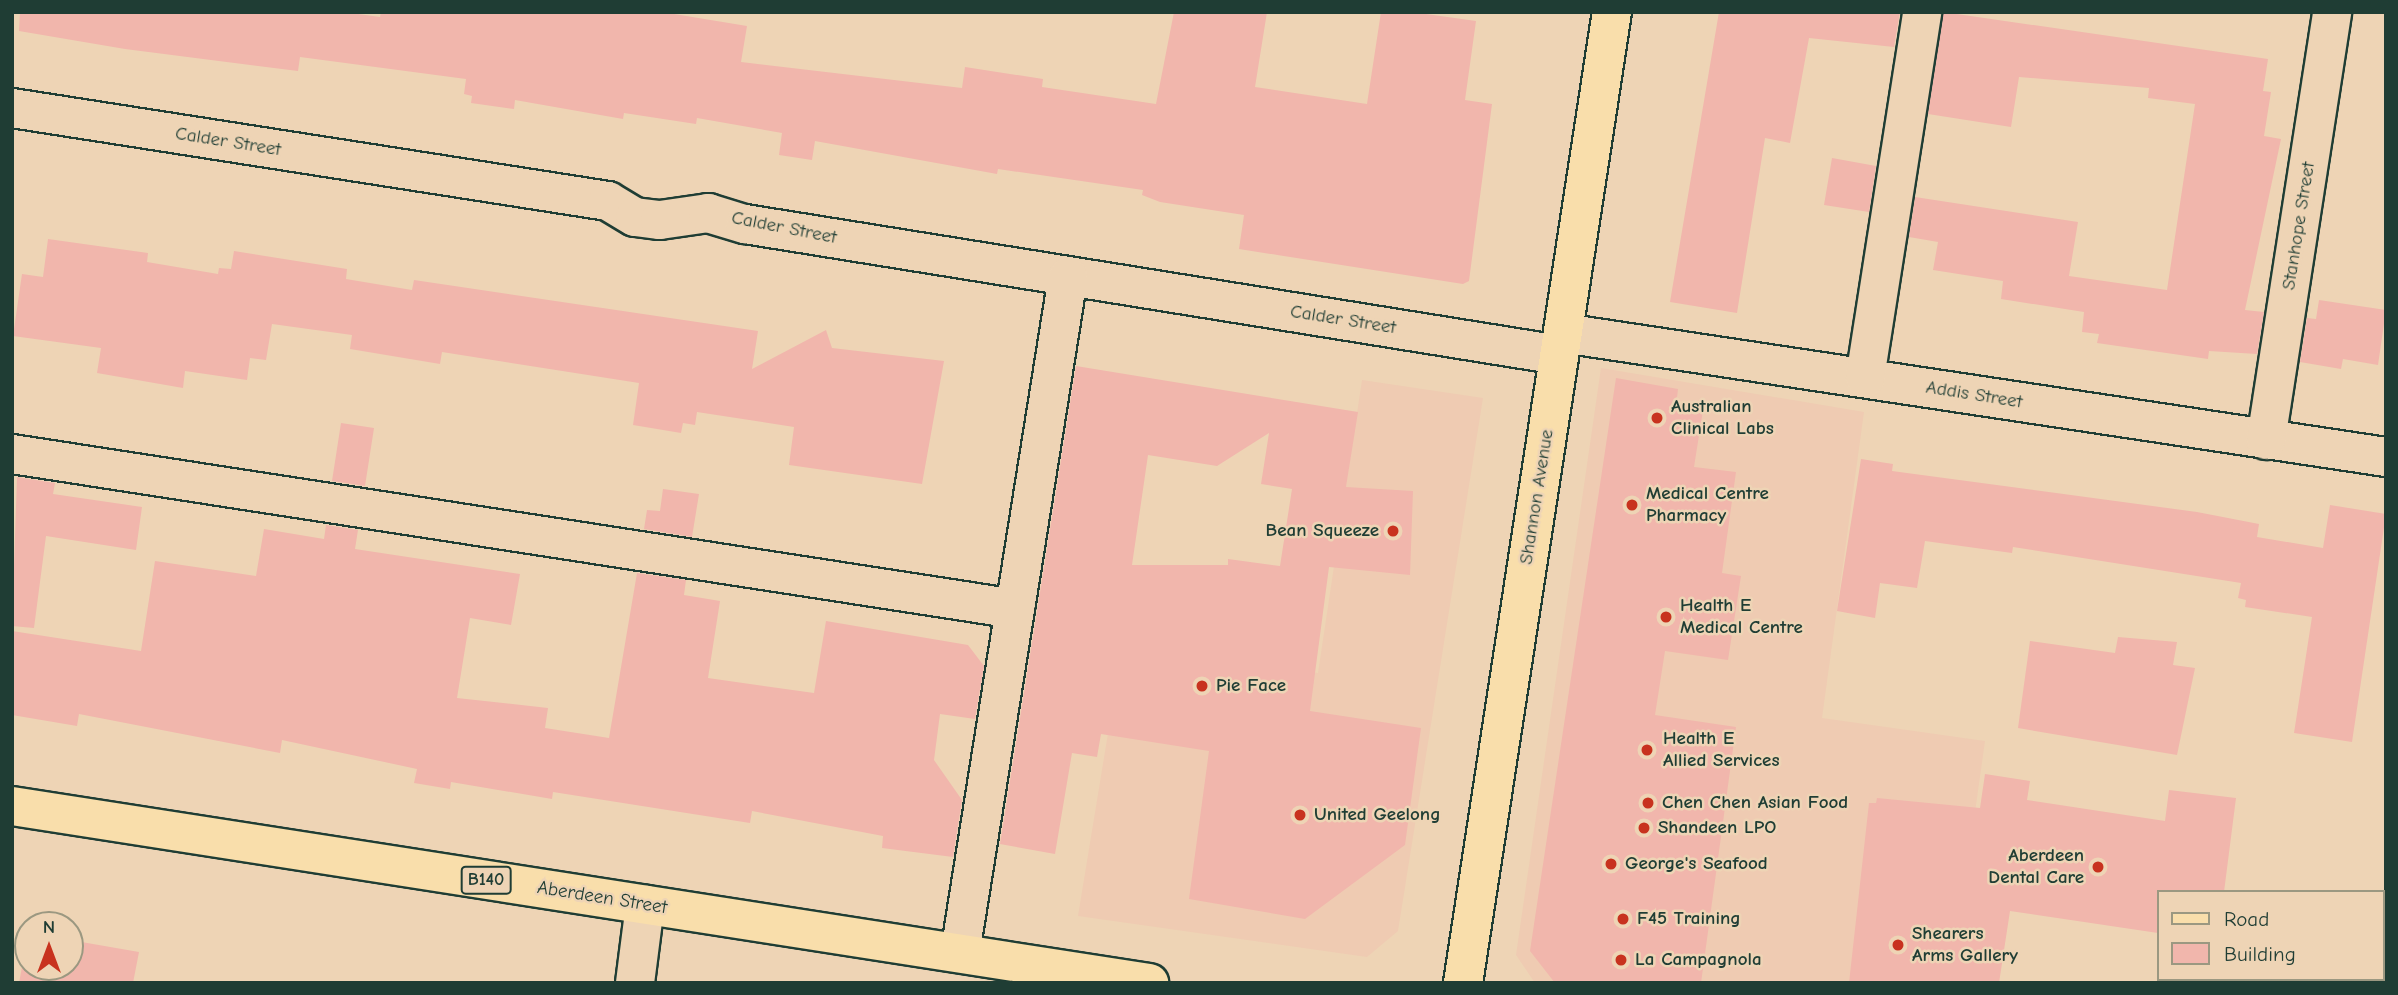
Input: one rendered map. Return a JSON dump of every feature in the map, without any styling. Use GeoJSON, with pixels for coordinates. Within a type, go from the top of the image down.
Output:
{"type":"FeatureCollection","features":[{"type":"Feature","properties":{"kind":"main road","name":"Shannon Avenue"},"geometry":{"type":"LineString","coordinates":[[1462,983],[1612,12]]}},
{"type":"Feature","properties":{"kind":"main road","name":"Aberdeen Street"},"geometry":{"type":"LineString","coordinates":[[12,806],[1149,983]]}},
{"type":"Feature","properties":{"kind":"street"},"geometry":{"type":"LineString","coordinates":[[1865,378],[1922,12]]}},
{"type":"Feature","properties":{"kind":"street","name":"Stanhope Street"},"geometry":{"type":"LineString","coordinates":[[2266,439],[2332,12]]}},
{"type":"Feature","properties":{"kind":"street","name":"Calder Street"},"geometry":{"type":"LineString","coordinates":[[12,108],[608,201],[635,217],[660,220],[708,213],[745,224],[1068,277],[1561,344]]}},
{"type":"Feature","properties":{"kind":"street"},"geometry":{"type":"LineString","coordinates":[[960,953],[1068,277]]}},
{"type":"Feature","properties":{"kind":"street","name":"Addis Street"},"geometry":{"type":"LineString","coordinates":[[1561,344],[1865,378],[2386,457]]}},
{"type":"Feature","properties":{"kind":"street"},"geometry":{"type":"LineString","coordinates":[[12,454],[1015,609]]}},
{"type":"Feature","properties":{"kind":"street"},"geometry":{"type":"LineString","coordinates":[[635,983],[645,905]]}},
{"type":"Feature","properties":{"kind":"shaded area"},"geometry":{"type":"Polygon","coordinates":[[[1601,368],[1864,412],[1822,718],[1985,741],[1951,983],[1535,983],[1516,955],[1601,368]]]}},
{"type":"Feature","properties":{"kind":"shaded area"},"geometry":{"type":"Polygon","coordinates":[[[1362,380],[1483,398],[1398,931],[1367,957],[1078,916],[1123,642],[1318,673],[1362,380]]]}},
{"type":"Feature","properties":{"kind":"building"},"geometry":{"type":"Polygon","coordinates":[[[20,12],[344,12],[380,17],[381,12],[662,12],[747,26],[741,62],[962,88],[965,67],[1043,79],[1042,87],[1156,104],[1174,12],[1267,12],[1255,87],[1367,104],[1381,12],[1426,14],[1476,21],[1465,100],[1492,104],[1469,281],[1463,284],[1239,249],[1244,215],[1160,202],[1142,195],[1143,190],[998,169],[997,174],[815,141],[812,160],[779,155],[782,133],[697,118],[696,124],[624,113],[623,119],[515,100],[514,109],[471,103],[472,96],[464,94],[466,79],[300,57],[298,71],[125,49],[19,31],[20,12]]]}},
{"type":"Feature","properties":{"kind":"building"},"geometry":{"type":"Polygon","coordinates":[[[1719,12],[1900,12],[1894,47],[1809,38],[1790,143],[1765,138],[1737,313],[1670,302],[1719,12]]]}},
{"type":"Feature","properties":{"kind":"building"},"geometry":{"type":"Polygon","coordinates":[[[1943,12],[2268,59],[2263,91],[2271,92],[2264,136],[2281,139],[2245,310],[2264,312],[2257,354],[2209,351],[2208,359],[2097,343],[2099,334],[2082,332],[2084,312],[2001,299],[2003,281],[1933,270],[1938,242],[1909,237],[1915,197],[2078,222],[2069,276],[2167,290],[2195,104],[2148,98],[2149,88],[2019,77],[2011,127],[1928,114],[1943,12]]]}},
{"type":"Feature","properties":{"kind":"building"},"geometry":{"type":"Polygon","coordinates":[[[1832,158],[1876,166],[1869,212],[1824,205],[1832,158]]]}},
{"type":"Feature","properties":{"kind":"building"},"geometry":{"type":"Polygon","coordinates":[[[48,239],[148,253],[147,262],[218,274],[219,268],[231,269],[234,251],[347,269],[346,279],[412,290],[414,280],[758,331],[752,369],[826,330],[832,348],[944,361],[922,484],[789,465],[794,427],[697,412],[695,425],[683,423],[681,433],[633,425],[639,383],[442,352],[440,364],[350,349],[352,335],[272,324],[266,360],[250,358],[247,380],[185,371],[183,388],[97,373],[101,348],[13,336],[22,274],[43,277],[48,239]]]}},
{"type":"Feature","properties":{"kind":"building"},"geometry":{"type":"Polygon","coordinates":[[[2319,300],[2386,310],[2378,365],[2343,359],[2341,369],[2300,362],[2307,318],[2316,319],[2319,300]]]}},
{"type":"Feature","properties":{"kind":"building"},"geometry":{"type":"Polygon","coordinates":[[[1076,366],[1358,412],[1346,487],[1413,491],[1410,575],[1329,567],[1310,711],[1421,728],[1405,845],[1305,919],[1189,899],[1209,751],[1101,734],[1097,757],[1072,753],[1055,854],[1000,844],[1076,366]],[[1269,433],[1217,466],[1148,455],[1132,565],[1228,565],[1228,559],[1280,566],[1292,489],[1261,484],[1269,433]]]}},
{"type":"Feature","properties":{"kind":"building"},"geometry":{"type":"Polygon","coordinates":[[[1616,378],[1678,389],[1676,406],[1703,410],[1694,467],[1736,472],[1722,573],[1741,576],[1728,660],[1665,651],[1655,715],[1736,727],[1701,983],[1555,983],[1530,951],[1616,378]]]}},
{"type":"Feature","properties":{"kind":"building"},"geometry":{"type":"Polygon","coordinates":[[[341,423],[374,428],[365,486],[332,481],[341,423]]]}},
{"type":"Feature","properties":{"kind":"building"},"geometry":{"type":"Polygon","coordinates":[[[1861,459],[1893,464],[1892,471],[2197,512],[2259,524],[2257,537],[2323,548],[2330,505],[2386,514],[2352,742],[2294,733],[2312,617],[2245,607],[2246,600],[2238,598],[2241,583],[2013,547],[2012,553],[1925,541],[1917,588],[1880,583],[1875,618],[1837,611],[1861,459]]]}},
{"type":"Feature","properties":{"kind":"building"},"geometry":{"type":"Polygon","coordinates":[[[17,477],[55,483],[53,494],[142,507],[136,550],[46,536],[34,628],[12,626],[17,477]]]}},
{"type":"Feature","properties":{"kind":"building"},"geometry":{"type":"Polygon","coordinates":[[[663,489],[699,494],[692,537],[644,529],[647,510],[660,511],[663,489]]]}},
{"type":"Feature","properties":{"kind":"building"},"geometry":{"type":"Polygon","coordinates":[[[326,525],[358,530],[355,549],[520,574],[511,625],[470,618],[457,698],[548,708],[545,728],[609,738],[637,573],[686,580],[684,595],[720,601],[708,678],[814,693],[826,621],[968,645],[984,666],[975,719],[940,714],[934,760],[962,800],[953,857],[882,848],[883,836],[752,811],[750,823],[553,792],[552,799],[451,782],[450,789],[414,783],[417,769],[282,740],[280,753],[79,714],[77,726],[12,715],[12,631],[141,651],[155,561],[256,576],[264,529],[324,539],[326,525]]]}},
{"type":"Feature","properties":{"kind":"building"},"geometry":{"type":"Polygon","coordinates":[[[2118,637],[2177,642],[2173,665],[2195,668],[2177,755],[2018,728],[2030,641],[2115,653],[2118,637]]]}},
{"type":"Feature","properties":{"kind":"building"},"geometry":{"type":"Polygon","coordinates":[[[1985,774],[2030,781],[2027,800],[2165,821],[2169,790],[2236,798],[2224,890],[2156,890],[2156,933],[2010,911],[1999,983],[1849,983],[1869,803],[1876,803],[1877,798],[1980,808],[1985,774]]]}},
{"type":"Feature","properties":{"kind":"building"},"geometry":{"type":"Polygon","coordinates":[[[84,942],[139,952],[133,983],[19,983],[84,981],[84,942]]]}},
{"type":"Feature","properties":{"kind":"place","name":"Australian Clinical Labs"},"geometry":{"type":"Point","coordinates":[1657,418]}},
{"type":"Feature","properties":{"kind":"place","name":"Medical Centre Pharmacy"},"geometry":{"type":"Point","coordinates":[1632,505]}},
{"type":"Feature","properties":{"kind":"place","name":"Bean Squeeze"},"geometry":{"type":"Point","coordinates":[1393,531]}},
{"type":"Feature","properties":{"kind":"place","name":"Health E Medical Centre"},"geometry":{"type":"Point","coordinates":[1666,617]}},
{"type":"Feature","properties":{"kind":"place","name":"Pie Face"},"geometry":{"type":"Point","coordinates":[1202,686]}},
{"type":"Feature","properties":{"kind":"place","name":"Health E Allied Services"},"geometry":{"type":"Point","coordinates":[1647,750]}},
{"type":"Feature","properties":{"kind":"place","name":"Chen Chen Asian Food"},"geometry":{"type":"Point","coordinates":[1648,803]}},
{"type":"Feature","properties":{"kind":"place","name":"United Geelong"},"geometry":{"type":"Point","coordinates":[1300,815]}},
{"type":"Feature","properties":{"kind":"place","name":"Shandeen LPO"},"geometry":{"type":"Point","coordinates":[1644,828]}},
{"type":"Feature","properties":{"kind":"place","name":"George's Seafood"},"geometry":{"type":"Point","coordinates":[1611,864]}},
{"type":"Feature","properties":{"kind":"place","name":"Aberdeen Dental Care"},"geometry":{"type":"Point","coordinates":[2098,867]}},
{"type":"Feature","properties":{"kind":"place","name":"F45 Training"},"geometry":{"type":"Point","coordinates":[1623,919]}},
{"type":"Feature","properties":{"kind":"place","name":"Shearers Arms Gallery"},"geometry":{"type":"Point","coordinates":[1898,945]}},
{"type":"Feature","properties":{"kind":"place","name":"La Campagnola"},"geometry":{"type":"Point","coordinates":[1621,960]}}]}
